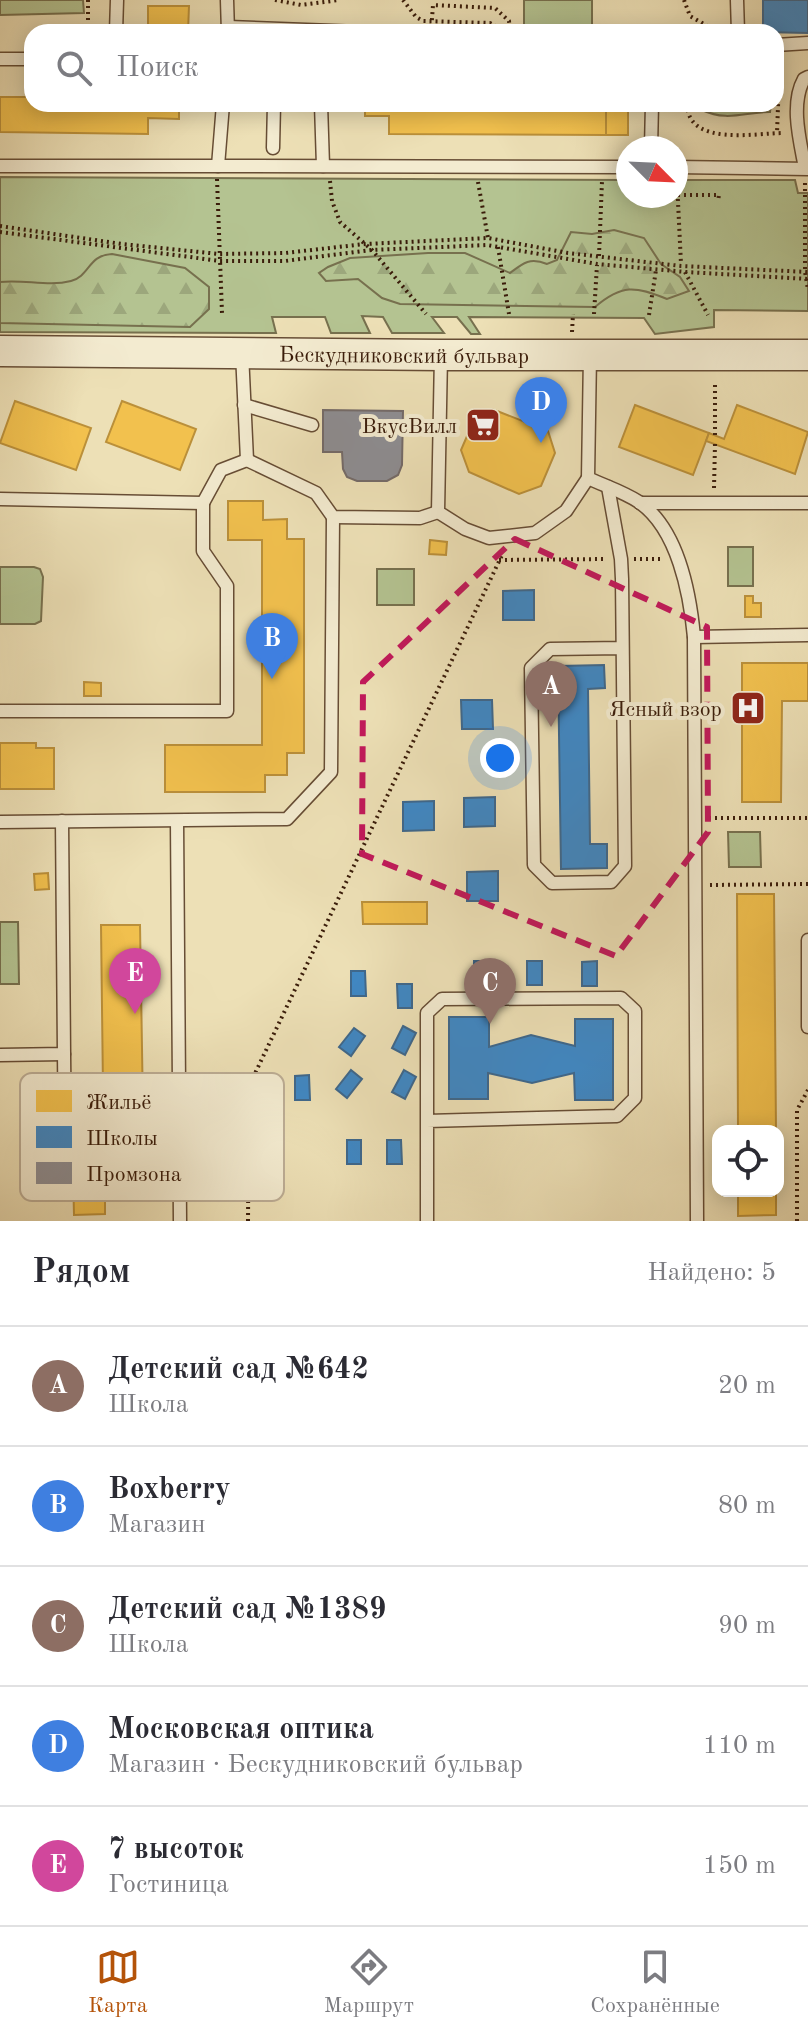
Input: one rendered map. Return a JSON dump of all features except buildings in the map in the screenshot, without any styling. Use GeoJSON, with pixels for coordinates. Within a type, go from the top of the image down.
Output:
{"type":"FeatureCollection","features":[{"type":"Feature","properties":{"kind":"street","name":"Бескудниковский бульвар"},"geometry":{"type":"LineString","coordinates":[[0,351],[808,355]]}},
{"type":"Feature","properties":{"kind":"lane"},"geometry":{"type":"LineString","coordinates":[[116,24],[117,0]]}},
{"type":"Feature","properties":{"kind":"lane"},"geometry":{"type":"LineString","coordinates":[[227,0],[229,24]]}},
{"type":"Feature","properties":{"kind":"lane"},"geometry":{"type":"LineString","coordinates":[[737,0],[738,24]]}},
{"type":"Feature","properties":{"kind":"lane"},"geometry":{"type":"LineString","coordinates":[[784,44],[808,43]]}},
{"type":"Feature","properties":{"kind":"lane"},"geometry":{"type":"LineString","coordinates":[[0,59],[24,59]]}},
{"type":"Feature","properties":{"kind":"lane"},"geometry":{"type":"LineString","coordinates":[[688,167],[807,169],[798,133],[799,89],[808,77]]}},
{"type":"Feature","properties":{"kind":"lane"},"geometry":{"type":"LineString","coordinates":[[217,166],[222,112]]}},
{"type":"Feature","properties":{"kind":"lane"},"geometry":{"type":"LineString","coordinates":[[273,148],[274,112]]}},
{"type":"Feature","properties":{"kind":"lane"},"geometry":{"type":"LineString","coordinates":[[322,112],[326,166]]}},
{"type":"Feature","properties":{"kind":"lane"},"geometry":{"type":"LineString","coordinates":[[651,136],[652,112]]}},
{"type":"Feature","properties":{"kind":"lane"},"geometry":{"type":"LineString","coordinates":[[0,166],[616,167]]}},
{"type":"Feature","properties":{"kind":"lane"},"geometry":{"type":"LineString","coordinates":[[242,353],[247,460]]}},
{"type":"Feature","properties":{"kind":"lane"},"geometry":{"type":"LineString","coordinates":[[438,512],[441,355]]}},
{"type":"Feature","properties":{"kind":"lane"},"geometry":{"type":"LineString","coordinates":[[438,512],[465,529],[489,538],[535,533],[566,511],[588,478],[590,355]]}},
{"type":"Feature","properties":{"kind":"lane"},"geometry":{"type":"LineString","coordinates":[[244,405],[312,425]]}},
{"type":"Feature","properties":{"kind":"lane"},"geometry":{"type":"LineString","coordinates":[[0,711],[227,711],[227,586],[203,551],[203,503],[221,470],[247,460],[316,493],[333,517],[331,772],[287,819],[0,822]]}},
{"type":"Feature","properties":{"kind":"lane"},"geometry":{"type":"LineString","coordinates":[[588,478],[640,503],[658,521],[684,570],[694,637],[697,1221]]}},
{"type":"Feature","properties":{"kind":"lane"},"geometry":{"type":"LineString","coordinates":[[608,487],[621,559],[625,866],[611,882],[552,883],[534,865],[531,668],[550,649],[622,648]]}},
{"type":"Feature","properties":{"kind":"lane"},"geometry":{"type":"LineString","coordinates":[[0,499],[203,503]]}},
{"type":"Feature","properties":{"kind":"lane"},"geometry":{"type":"LineString","coordinates":[[640,503],[808,503]]}},
{"type":"Feature","properties":{"kind":"lane"},"geometry":{"type":"LineString","coordinates":[[333,517],[420,518],[438,512]]}},
{"type":"Feature","properties":{"kind":"lane"},"geometry":{"type":"LineString","coordinates":[[694,637],[808,635]]}},
{"type":"Feature","properties":{"kind":"lane"},"geometry":{"type":"LineString","coordinates":[[62,821],[64,1073]]}},
{"type":"Feature","properties":{"kind":"lane"},"geometry":{"type":"LineString","coordinates":[[177,821],[179,1073]]}},
{"type":"Feature","properties":{"kind":"lane"},"geometry":{"type":"LineString","coordinates":[[808,940],[808,1027]]}},
{"type":"Feature","properties":{"kind":"lane"},"geometry":{"type":"LineString","coordinates":[[427,1121],[617,1116],[635,1098],[635,1011],[621,998],[442,999],[427,1013],[427,1121],[427,1221]]}},
{"type":"Feature","properties":{"kind":"lane"},"geometry":{"type":"LineString","coordinates":[[0,1055],[64,1054]]}},
{"type":"Feature","properties":{"kind":"lane"},"geometry":{"type":"LineString","coordinates":[[180,1201],[180,1221]]}},
{"type":"Feature","properties":{"kind":"path"},"geometry":{"type":"LineString","coordinates":[[88,0],[88,24]]}},
{"type":"Feature","properties":{"kind":"path"},"geometry":{"type":"LineString","coordinates":[[275,0],[301,3],[339,0]]}},
{"type":"Feature","properties":{"kind":"path"},"geometry":{"type":"LineString","coordinates":[[403,0],[416,17],[432,23],[492,24]]}},
{"type":"Feature","properties":{"kind":"path"},"geometry":{"type":"LineString","coordinates":[[684,0],[690,16],[704,24]]}},
{"type":"Feature","properties":{"kind":"path"},"geometry":{"type":"LineString","coordinates":[[432,23],[433,5],[495,8],[509,24]]}},
{"type":"Feature","properties":{"kind":"path"},"geometry":{"type":"LineString","coordinates":[[689,112],[697,127],[721,134],[777,133],[778,112]]}},
{"type":"Feature","properties":{"kind":"path"},"geometry":{"type":"LineString","coordinates":[[217,166],[222,313]]}},
{"type":"Feature","properties":{"kind":"path"},"geometry":{"type":"LineString","coordinates":[[326,166],[336,215],[372,250],[426,314]]}},
{"type":"Feature","properties":{"kind":"path"},"geometry":{"type":"LineString","coordinates":[[476,167],[488,238]]}},
{"type":"Feature","properties":{"kind":"path"},"geometry":{"type":"LineString","coordinates":[[594,314],[603,167]]}},
{"type":"Feature","properties":{"kind":"path"},"geometry":{"type":"LineString","coordinates":[[807,169],[808,290]]}},
{"type":"Feature","properties":{"kind":"path"},"geometry":{"type":"LineString","coordinates":[[688,195],[719,195],[718,201]]}},
{"type":"Feature","properties":{"kind":"path"},"geometry":{"type":"LineString","coordinates":[[679,208],[681,266],[708,315]]}},
{"type":"Feature","properties":{"kind":"path"},"geometry":{"type":"LineString","coordinates":[[0,229],[219,254],[285,253],[365,244],[488,238],[599,257],[681,266],[806,272]]}},
{"type":"Feature","properties":{"kind":"path"},"geometry":{"type":"LineString","coordinates":[[0,229],[220,261],[285,261],[372,250],[487,245],[597,264],[807,279]]}},
{"type":"Feature","properties":{"kind":"path"},"geometry":{"type":"LineString","coordinates":[[498,247],[509,314]]}},
{"type":"Feature","properties":{"kind":"path"},"geometry":{"type":"LineString","coordinates":[[649,315],[656,270]]}},
{"type":"Feature","properties":{"kind":"path"},"geometry":{"type":"LineString","coordinates":[[715,382],[715,435]]}},
{"type":"Feature","properties":{"kind":"path"},"geometry":{"type":"LineString","coordinates":[[714,503],[715,444]]}},
{"type":"Feature","properties":{"kind":"path"},"geometry":{"type":"LineString","coordinates":[[255,1073],[511,535]]}},
{"type":"Feature","properties":{"kind":"path"},"geometry":{"type":"LineString","coordinates":[[499,560],[678,558]]}},
{"type":"Feature","properties":{"kind":"path"},"geometry":{"type":"LineString","coordinates":[[695,818],[808,818]]}},
{"type":"Feature","properties":{"kind":"path"},"geometry":{"type":"LineString","coordinates":[[695,885],[808,884]]}},
{"type":"Feature","properties":{"kind":"path"},"geometry":{"type":"LineString","coordinates":[[797,1221],[797,1110],[808,1090]]}},
{"type":"Feature","properties":{"kind":"path"},"geometry":{"type":"LineString","coordinates":[[248,1201],[248,1221]]}},
{"type":"Feature","properties":{"kind":"highlighted area"},"geometry":{"type":"Polygon","coordinates":[[[515,539],[707,627],[708,832],[616,956],[362,854],[363,682],[515,539]]]}},
{"type":"Feature","properties":{"kind":"green space"},"geometry":{"type":"Polygon","coordinates":[[[0,0],[83,0],[84,13],[0,15],[0,0]]]}},
{"type":"Feature","properties":{"kind":"green space"},"geometry":{"type":"Polygon","coordinates":[[[524,0],[592,0],[592,24],[524,24],[524,0]]]}},
{"type":"Feature","properties":{"kind":"green space"},"geometry":{"type":"Polygon","coordinates":[[[706,112],[770,112],[728,116],[706,112]]]}},
{"type":"Feature","properties":{"kind":"green space"},"geometry":{"type":"Polygon","coordinates":[[[0,177],[616,180],[616,208],[688,208],[688,180],[795,180],[798,193],[808,193],[808,311],[714,310],[714,327],[655,334],[644,318],[469,317],[480,334],[471,334],[457,317],[432,317],[444,333],[392,333],[383,317],[362,316],[370,333],[331,333],[325,317],[272,317],[276,333],[0,332],[0,177]]]}},
{"type":"Feature","properties":{"kind":"green space"},"geometry":{"type":"Polygon","coordinates":[[[614,230],[644,238],[661,264],[680,277],[689,291],[667,299],[637,290],[621,291],[595,307],[400,304],[382,298],[358,279],[326,281],[319,273],[350,258],[465,253],[510,273],[527,262],[547,264],[557,260],[571,232],[592,234],[614,230]]]}},
{"type":"Feature","properties":{"kind":"green space"},"geometry":{"type":"Polygon","coordinates":[[[112,254],[185,268],[209,287],[209,309],[190,327],[0,323],[0,282],[71,281],[82,275],[98,258],[112,254]]]}},
{"type":"Feature","properties":{"kind":"green space"},"geometry":{"type":"Polygon","coordinates":[[[728,547],[753,547],[753,586],[728,586],[728,547]]]}},
{"type":"Feature","properties":{"kind":"green space"},"geometry":{"type":"Polygon","coordinates":[[[0,567],[40,569],[43,577],[41,621],[35,624],[0,624],[0,567]]]}},
{"type":"Feature","properties":{"kind":"green space"},"geometry":{"type":"Polygon","coordinates":[[[377,569],[414,569],[414,605],[377,605],[377,569]]]}},
{"type":"Feature","properties":{"kind":"green space"},"geometry":{"type":"Polygon","coordinates":[[[728,832],[760,832],[761,867],[729,867],[728,832]]]}},
{"type":"Feature","properties":{"kind":"green space"},"geometry":{"type":"Polygon","coordinates":[[[0,922],[18,922],[19,984],[0,984],[0,922]]]}},
{"type":"Feature","properties":{"kind":"place","name":"ВкусВилл"},"geometry":{"type":"Point","coordinates":[483,425]}},
{"type":"Feature","properties":{"kind":"place","name":"Московская оптика"},"geometry":{"type":"Point","coordinates":[541,443]}},
{"type":"Feature","properties":{"kind":"place","name":"Boxberry"},"geometry":{"type":"Point","coordinates":[272,679]}},
{"type":"Feature","properties":{"kind":"place","name":"Ясный взор"},"geometry":{"type":"Point","coordinates":[748,708]}},
{"type":"Feature","properties":{"kind":"place","name":"Детский сад №642"},"geometry":{"type":"Point","coordinates":[551,727]}},
{"type":"Feature","properties":{"kind":"place","name":"7 высоток"},"geometry":{"type":"Point","coordinates":[135,1014]}},
{"type":"Feature","properties":{"kind":"place","name":"Детский сад №1389"},"geometry":{"type":"Point","coordinates":[490,1024]}}]}
